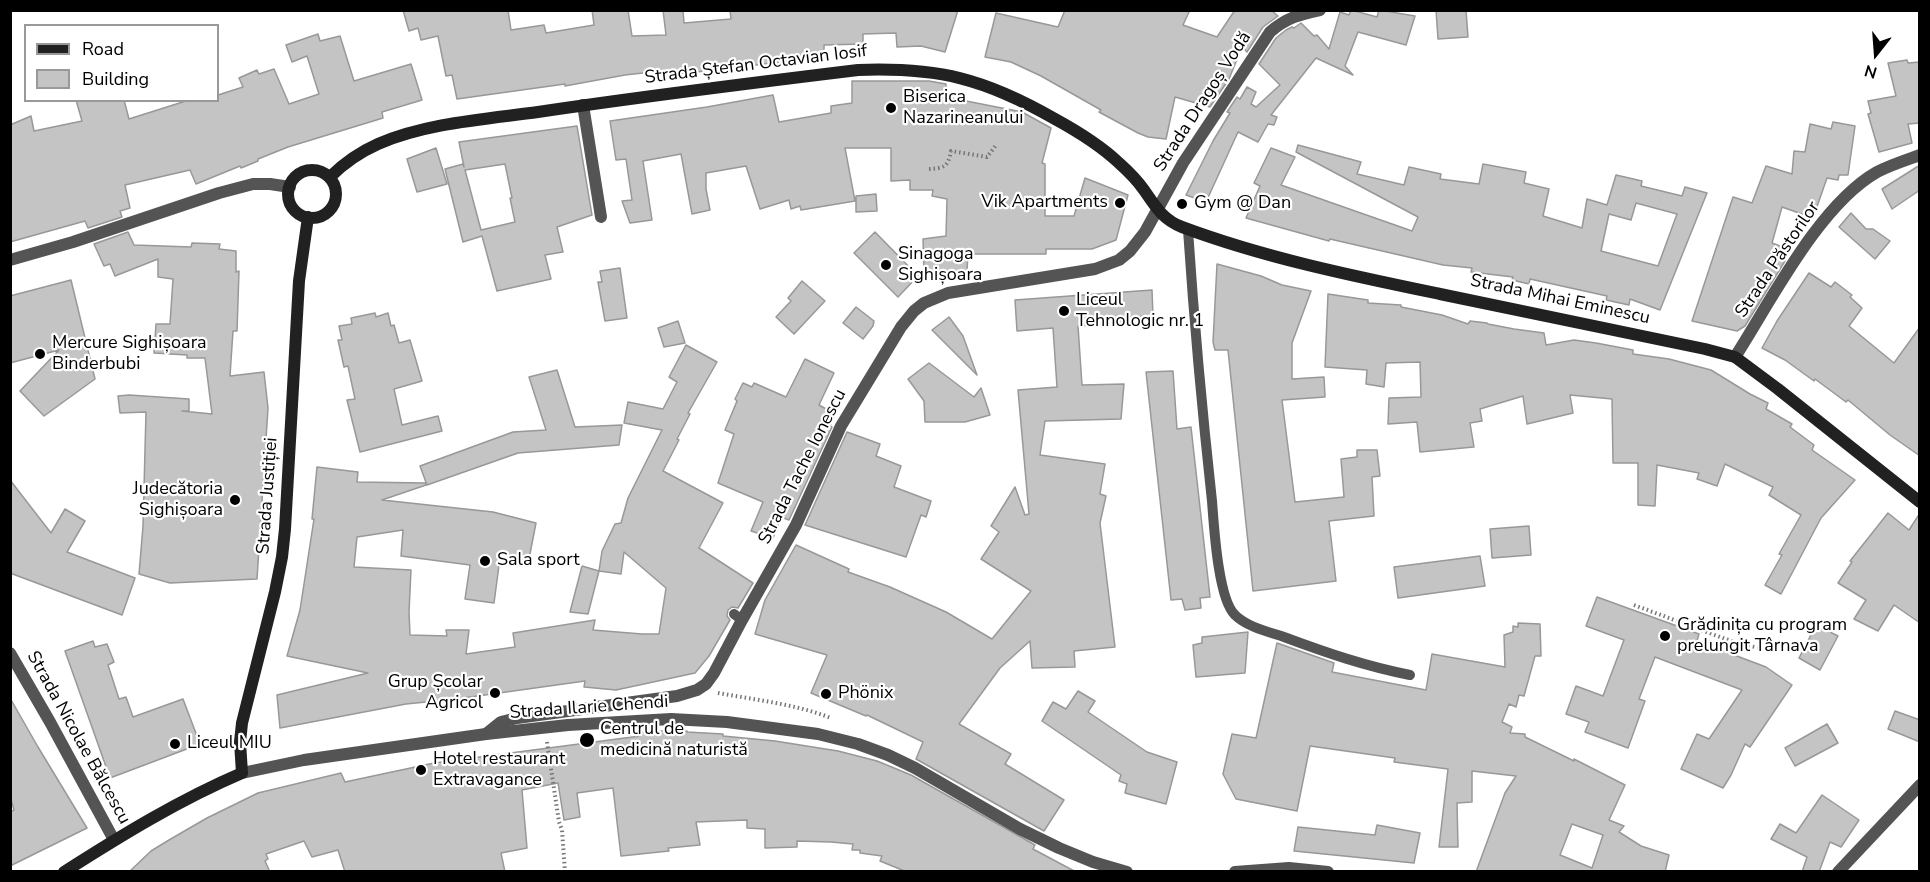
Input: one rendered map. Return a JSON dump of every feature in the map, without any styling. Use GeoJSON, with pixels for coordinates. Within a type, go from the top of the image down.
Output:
{"type":"FeatureCollection","features":[{"type":"Feature","properties":{"kind":"main road","name":"Strada Ștefan Octavian Iosif"},"geometry":{"type":"LineString","coordinates":[[330,177],[344,164],[379,143],[467,122],[858,70],[893,68],[936,72],[968,79],[1009,94],[1070,127],[1118,161],[1157,209]]}},
{"type":"Feature","properties":{"kind":"main road"},"geometry":{"type":"LineString","coordinates":[[307,170],[323,172],[330,177],[336,191],[333,205],[322,215],[308,217],[295,210],[290,203],[289,195],[293,179],[307,170]]}},
{"type":"Feature","properties":{"kind":"main road","name":"Strada Mihai Eminescu"},"geometry":{"type":"LineString","coordinates":[[1157,209],[1172,223],[1188,230],[1337,272],[1735,357],[1920,502]]}},
{"type":"Feature","properties":{"kind":"main road","name":"Strada Justiției"},"geometry":{"type":"LineString","coordinates":[[242,773],[240,742],[243,712],[275,592],[285,529],[299,281],[308,217]]}},
{"type":"Feature","properties":{"kind":"main road","name":"Strada Ilarie Chendi"},"geometry":{"type":"LineString","coordinates":[[64,872],[114,840],[202,790],[242,773]]}},
{"type":"Feature","properties":{"kind":"street","name":"Strada Dragoș Vodă"},"geometry":{"type":"LineString","coordinates":[[1157,209],[1183,163],[1270,32],[1281,22],[1320,10]]}},
{"type":"Feature","properties":{"kind":"street"},"geometry":{"type":"LineString","coordinates":[[583,105],[602,217]]}},
{"type":"Feature","properties":{"kind":"street","name":"Strada Păstorilor"},"geometry":{"type":"LineString","coordinates":[[1735,357],[1792,264],[1824,220],[1855,187],[1878,171],[1920,155]]}},
{"type":"Feature","properties":{"kind":"street"},"geometry":{"type":"LineString","coordinates":[[10,260],[253,184],[290,187]]}},
{"type":"Feature","properties":{"kind":"street","name":"Strada Tache Ionescu"},"geometry":{"type":"LineString","coordinates":[[697,690],[706,684],[714,673],[738,617],[796,525],[841,426],[914,311],[924,303],[948,293],[1108,265],[1130,251],[1145,232],[1157,209]]}},
{"type":"Feature","properties":{"kind":"street","name":"Strada Nicolae Bălcescu"},"geometry":{"type":"LineString","coordinates":[[10,654],[114,840]]}},
{"type":"Feature","properties":{"kind":"street"},"geometry":{"type":"LineString","coordinates":[[486,734],[501,722],[517,718],[655,700],[697,690]]}},
{"type":"Feature","properties":{"kind":"street","name":"Strada Ilarie Chendi"},"geometry":{"type":"LineString","coordinates":[[242,773],[304,760],[486,734],[612,721],[671,718],[777,728],[818,734],[858,744],[888,755],[915,768],[1020,829],[1093,862],[1127,872]]}},
{"type":"Feature","properties":{"kind":"street"},"geometry":{"type":"LineString","coordinates":[[1838,872],[1920,785]]}},
{"type":"Feature","properties":{"kind":"street"},"geometry":{"type":"LineString","coordinates":[[1235,872],[1289,868],[1328,872]]}},
{"type":"Feature","properties":{"kind":"lane"},"geometry":{"type":"LineString","coordinates":[[1188,230],[1203,427],[1219,565],[1227,602],[1234,615],[1250,624],[1348,660],[1410,675]]}},
{"type":"Feature","properties":{"kind":"path"},"geometry":{"type":"LineString","coordinates":[[929,169],[945,166],[949,162],[951,151],[987,157],[997,144]]}},
{"type":"Feature","properties":{"kind":"path"},"geometry":{"type":"LineString","coordinates":[[1634,605],[1739,644],[1760,648],[1779,646]]}},
{"type":"Feature","properties":{"kind":"path"},"geometry":{"type":"LineString","coordinates":[[697,690],[793,707],[827,716]]}},
{"type":"Feature","properties":{"kind":"path"},"geometry":{"type":"LineString","coordinates":[[544,728],[562,830],[565,872]]}},
{"type":"Feature","properties":{"kind":"building"},"geometry":{"type":"Polygon","coordinates":[[[403,10],[508,10],[511,30],[544,25],[546,33],[594,25],[592,10],[628,10],[632,36],[666,35],[663,10],[683,10],[684,23],[731,19],[730,10],[958,10],[945,52],[921,46],[897,47],[896,33],[863,34],[863,44],[824,45],[824,56],[807,59],[688,73],[670,74],[670,70],[625,75],[565,86],[565,84],[457,99],[452,75],[446,76],[438,36],[421,40],[418,28],[409,31],[403,10]]]}},
{"type":"Feature","properties":{"kind":"building"},"geometry":{"type":"Polygon","coordinates":[[[1065,10],[1190,10],[1183,25],[1217,37],[1235,10],[1271,10],[1278,16],[1263,27],[1247,52],[1242,47],[1229,79],[1210,107],[1175,97],[1166,139],[1148,137],[1138,133],[1041,76],[1011,62],[985,57],[996,13],[1058,27],[1065,10]]]}},
{"type":"Feature","properties":{"kind":"building"},"geometry":{"type":"Polygon","coordinates":[[[1351,10],[1377,17],[1379,10],[1415,16],[1406,45],[1358,32],[1345,66],[1353,75],[1316,58],[1271,115],[1277,117],[1274,125],[1268,124],[1258,142],[1238,132],[1206,202],[1186,195],[1230,113],[1227,112],[1237,97],[1240,99],[1247,87],[1256,92],[1251,104],[1256,107],[1280,85],[1259,64],[1276,38],[1301,23],[1314,36],[1317,35],[1329,49],[1340,12],[1349,15],[1351,10]]]}},
{"type":"Feature","properties":{"kind":"building"},"geometry":{"type":"Polygon","coordinates":[[[1436,10],[1466,10],[1468,37],[1438,39],[1436,10]]]}},
{"type":"Feature","properties":{"kind":"building"},"geometry":{"type":"Polygon","coordinates":[[[318,34],[320,41],[340,36],[354,81],[411,64],[422,100],[382,112],[383,118],[288,147],[241,168],[240,166],[196,184],[190,170],[125,185],[130,208],[120,211],[122,217],[88,228],[85,221],[10,242],[10,125],[31,116],[34,131],[82,121],[77,102],[125,102],[129,119],[183,102],[219,102],[219,95],[243,87],[239,78],[257,70],[259,74],[274,69],[289,104],[319,94],[307,56],[292,62],[286,45],[318,34]]]}},
{"type":"Feature","properties":{"kind":"building"},"geometry":{"type":"Polygon","coordinates":[[[1907,60],[1908,63],[1920,62],[1920,123],[1908,124],[1912,143],[1879,152],[1868,114],[1871,113],[1868,101],[1896,96],[1888,63],[1907,60]]]}},
{"type":"Feature","properties":{"kind":"building"},"geometry":{"type":"Polygon","coordinates":[[[852,81],[929,81],[946,84],[946,97],[1022,112],[1051,128],[1042,163],[1045,164],[1045,216],[1074,216],[1085,178],[1128,195],[1116,240],[1092,249],[1046,249],[1046,254],[968,254],[967,270],[924,274],[923,239],[946,236],[947,199],[932,196],[933,190],[910,190],[910,180],[891,181],[891,148],[845,148],[855,201],[801,210],[800,206],[791,209],[789,200],[760,209],[746,166],[706,173],[710,210],[692,214],[681,154],[643,161],[652,220],[630,223],[622,201],[632,200],[626,159],[616,160],[610,121],[773,95],[779,122],[831,113],[831,106],[852,103],[852,81]]]}},
{"type":"Feature","properties":{"kind":"building"},"geometry":{"type":"Polygon","coordinates":[[[1833,122],[1855,126],[1848,175],[1839,175],[1838,180],[1827,178],[1813,218],[1782,207],[1772,243],[1788,249],[1785,261],[1745,326],[1737,331],[1692,321],[1733,197],[1752,203],[1766,166],[1792,174],[1794,151],[1805,152],[1810,124],[1831,129],[1833,122]]]}},
{"type":"Feature","properties":{"kind":"building"},"geometry":{"type":"Polygon","coordinates":[[[577,126],[592,215],[557,227],[563,252],[545,255],[551,279],[497,291],[482,236],[463,242],[445,169],[463,164],[464,167],[459,142],[577,126]],[[505,164],[465,170],[481,230],[515,222],[510,198],[512,198],[505,164]]]}},
{"type":"Feature","properties":{"kind":"building"},"geometry":{"type":"Polygon","coordinates":[[[1298,145],[1361,162],[1357,174],[1404,185],[1409,167],[1441,174],[1440,179],[1479,184],[1483,164],[1526,172],[1524,183],[1549,189],[1543,216],[1582,228],[1587,199],[1607,205],[1616,175],[1642,181],[1641,186],[1682,196],[1685,187],[1707,193],[1660,310],[1630,299],[1629,305],[1606,300],[1607,296],[1530,279],[1529,284],[1512,280],[1513,277],[1471,272],[1472,268],[1443,265],[1330,239],[1329,241],[1246,218],[1260,186],[1254,183],[1271,148],[1295,157],[1281,185],[1412,231],[1418,217],[1296,152],[1298,145]],[[1636,203],[1631,220],[1609,214],[1601,251],[1658,266],[1677,214],[1636,203]]]}},
{"type":"Feature","properties":{"kind":"building"},"geometry":{"type":"Polygon","coordinates":[[[436,148],[447,184],[417,192],[407,159],[436,148]]]}},
{"type":"Feature","properties":{"kind":"building"},"geometry":{"type":"Polygon","coordinates":[[[1920,165],[1920,190],[1892,209],[1882,189],[1920,165]]]}},
{"type":"Feature","properties":{"kind":"building"},"geometry":{"type":"Polygon","coordinates":[[[876,194],[877,211],[856,212],[856,196],[876,194]]]}},
{"type":"Feature","properties":{"kind":"building"},"geometry":{"type":"Polygon","coordinates":[[[1851,213],[1866,229],[1873,229],[1890,241],[1875,259],[1839,227],[1851,213]]]}},
{"type":"Feature","properties":{"kind":"building"},"geometry":{"type":"Polygon","coordinates":[[[128,232],[134,245],[191,247],[192,243],[220,244],[219,249],[236,251],[236,272],[239,271],[237,331],[233,331],[230,376],[264,372],[268,408],[257,579],[170,583],[139,574],[143,526],[146,412],[120,413],[118,396],[189,399],[189,411],[182,411],[212,414],[205,358],[154,353],[156,324],[170,324],[173,279],[158,277],[158,259],[115,276],[110,264],[104,266],[94,244],[128,232]]]}},
{"type":"Feature","properties":{"kind":"building","name":"Sinagoga Sighișoara"},"geometry":{"type":"Polygon","coordinates":[[[875,232],[918,276],[898,297],[854,253],[875,232]]]}},
{"type":"Feature","properties":{"kind":"building"},"geometry":{"type":"Polygon","coordinates":[[[1217,264],[1261,276],[1282,285],[1311,291],[1292,343],[1292,379],[1324,377],[1325,397],[1282,400],[1295,502],[1344,497],[1341,459],[1357,457],[1357,450],[1377,450],[1380,476],[1372,477],[1374,516],[1329,521],[1336,581],[1253,591],[1228,350],[1215,350],[1213,342],[1217,264]]]}},
{"type":"Feature","properties":{"kind":"building"},"geometry":{"type":"Polygon","coordinates":[[[620,268],[627,318],[605,321],[598,282],[602,282],[600,271],[620,268]]]}},
{"type":"Feature","properties":{"kind":"building"},"geometry":{"type":"Polygon","coordinates":[[[1809,273],[1831,287],[1835,282],[1852,295],[1850,297],[1862,308],[1849,326],[1894,363],[1920,327],[1920,456],[1890,435],[1848,400],[1846,402],[1815,379],[1814,381],[1785,360],[1762,348],[1809,273]]]}},
{"type":"Feature","properties":{"kind":"building"},"geometry":{"type":"Polygon","coordinates":[[[71,280],[95,379],[44,416],[20,391],[59,350],[10,363],[10,296],[71,280]]]}},
{"type":"Feature","properties":{"kind":"building"},"geometry":{"type":"Polygon","coordinates":[[[802,281],[825,301],[794,334],[776,317],[791,301],[788,298],[802,281]]]}},
{"type":"Feature","properties":{"kind":"building"},"geometry":{"type":"Polygon","coordinates":[[[1152,290],[1153,316],[1130,317],[1129,323],[1078,326],[1082,385],[1124,384],[1121,419],[1045,421],[1040,455],[1105,464],[1100,494],[1106,496],[1100,523],[1115,647],[1074,651],[1075,667],[1032,668],[1030,641],[1000,668],[959,724],[1011,754],[1005,764],[1064,800],[1044,831],[916,759],[923,742],[867,715],[811,693],[827,655],[755,634],[765,600],[796,545],[849,569],[848,572],[890,587],[946,612],[992,639],[1031,591],[981,559],[999,532],[991,526],[1015,487],[1025,515],[1029,514],[1018,390],[1057,387],[1053,328],[1017,331],[1015,300],[1152,290]]]}},
{"type":"Feature","properties":{"kind":"building"},"geometry":{"type":"Polygon","coordinates":[[[1328,294],[1368,300],[1368,303],[1401,305],[1401,307],[1442,315],[1468,324],[1470,321],[1487,323],[1544,333],[1546,345],[1574,340],[1596,343],[1633,350],[1633,354],[1669,359],[1711,370],[1768,403],[1766,409],[1792,424],[1790,427],[1814,445],[1812,450],[1855,480],[1821,518],[1781,594],[1765,585],[1801,515],[1769,495],[1773,487],[1725,464],[1717,486],[1697,479],[1699,473],[1657,465],[1655,506],[1638,505],[1638,463],[1613,463],[1612,399],[1570,395],[1573,413],[1527,424],[1523,396],[1480,409],[1482,421],[1470,423],[1474,447],[1420,452],[1417,422],[1388,424],[1389,398],[1421,397],[1420,362],[1386,363],[1384,387],[1366,384],[1367,370],[1325,367],[1328,294]]]}},
{"type":"Feature","properties":{"kind":"building"},"geometry":{"type":"Polygon","coordinates":[[[856,307],[874,321],[863,339],[843,323],[856,307]]]}},
{"type":"Feature","properties":{"kind":"building"},"geometry":{"type":"Polygon","coordinates":[[[375,313],[376,317],[388,313],[399,343],[410,340],[422,381],[394,389],[402,425],[438,416],[442,431],[360,452],[347,400],[355,399],[348,366],[344,367],[338,340],[342,340],[339,326],[352,324],[351,318],[375,313]]]}},
{"type":"Feature","properties":{"kind":"building"},"geometry":{"type":"Polygon","coordinates":[[[949,317],[963,336],[977,375],[932,330],[949,317]]]}},
{"type":"Feature","properties":{"kind":"building"},"geometry":{"type":"Polygon","coordinates":[[[678,321],[685,343],[664,347],[658,328],[678,321]]]}},
{"type":"Feature","properties":{"kind":"building"},"geometry":{"type":"Polygon","coordinates":[[[686,345],[717,362],[688,413],[690,414],[677,439],[679,440],[663,471],[723,503],[699,548],[753,583],[738,608],[732,607],[728,610],[727,616],[730,620],[709,656],[695,673],[616,690],[584,687],[585,681],[406,704],[280,728],[277,695],[368,673],[287,656],[300,610],[314,519],[312,519],[317,467],[358,472],[357,482],[426,483],[426,485],[382,500],[493,512],[536,523],[528,564],[500,558],[494,603],[465,599],[470,565],[401,556],[403,530],[357,537],[354,567],[411,570],[410,635],[447,636],[446,630],[469,630],[466,654],[515,647],[513,633],[595,620],[593,630],[659,634],[666,588],[624,552],[621,574],[599,571],[602,551],[615,524],[621,523],[628,498],[662,430],[624,423],[628,402],[663,409],[677,382],[669,377],[686,345]]]}},
{"type":"Feature","properties":{"kind":"building"},"geometry":{"type":"Polygon","coordinates":[[[805,359],[834,373],[819,405],[835,414],[830,426],[832,427],[789,520],[781,517],[773,538],[751,531],[763,502],[718,483],[734,434],[725,430],[743,383],[752,387],[754,383],[786,397],[805,359]]]}},
{"type":"Feature","properties":{"kind":"building"},"geometry":{"type":"Polygon","coordinates":[[[929,363],[974,397],[981,388],[990,415],[965,422],[925,422],[924,401],[908,379],[929,363]]]}},
{"type":"Feature","properties":{"kind":"building"},"geometry":{"type":"Polygon","coordinates":[[[557,370],[575,427],[622,425],[619,445],[518,453],[427,485],[420,466],[513,432],[546,430],[529,377],[557,370]]]}},
{"type":"Feature","properties":{"kind":"building"},"geometry":{"type":"Polygon","coordinates":[[[1173,371],[1177,429],[1191,427],[1210,597],[1200,598],[1201,608],[1185,610],[1182,599],[1171,600],[1146,372],[1173,371]]]}},
{"type":"Feature","properties":{"kind":"building"},"geometry":{"type":"Polygon","coordinates":[[[847,432],[880,444],[876,456],[901,466],[894,487],[931,501],[926,517],[921,515],[906,557],[805,525],[847,432]]]}},
{"type":"Feature","properties":{"kind":"building"},"geometry":{"type":"Polygon","coordinates":[[[10,480],[51,533],[65,509],[85,521],[67,552],[135,578],[122,615],[10,573],[10,480]]]}},
{"type":"Feature","properties":{"kind":"building"},"geometry":{"type":"Polygon","coordinates":[[[1888,513],[1909,530],[1920,513],[1920,623],[1894,605],[1878,631],[1854,619],[1866,600],[1838,583],[1852,562],[1850,561],[1888,513]]]}},
{"type":"Feature","properties":{"kind":"building"},"geometry":{"type":"Polygon","coordinates":[[[1529,526],[1531,555],[1492,558],[1490,529],[1529,526]]]}},
{"type":"Feature","properties":{"kind":"building"},"geometry":{"type":"Polygon","coordinates":[[[1480,556],[1485,586],[1398,598],[1394,567],[1480,556]]]}},
{"type":"Feature","properties":{"kind":"building"},"geometry":{"type":"Polygon","coordinates":[[[582,566],[599,571],[588,614],[570,612],[582,566]]]}},
{"type":"Feature","properties":{"kind":"building"},"geometry":{"type":"Polygon","coordinates":[[[1597,597],[1699,634],[1697,641],[1766,667],[1792,685],[1750,747],[1745,744],[1723,788],[1681,769],[1697,734],[1709,739],[1742,690],[1655,657],[1639,699],[1645,701],[1628,748],[1585,732],[1589,722],[1566,714],[1576,686],[1603,696],[1624,640],[1586,626],[1597,597]]]}},
{"type":"Feature","properties":{"kind":"building"},"geometry":{"type":"Polygon","coordinates":[[[1518,623],[1540,624],[1541,656],[1535,656],[1524,696],[1519,695],[1516,707],[1509,704],[1502,722],[1512,727],[1510,733],[1525,734],[1525,737],[1625,785],[1609,820],[1624,826],[1619,832],[1641,846],[1669,855],[1665,872],[1476,872],[1505,793],[1516,776],[1472,771],[1472,802],[1457,803],[1458,847],[1439,847],[1448,769],[1394,762],[1395,758],[1310,746],[1297,811],[1236,799],[1223,774],[1232,734],[1256,738],[1277,643],[1334,663],[1332,672],[1426,690],[1432,654],[1505,667],[1504,635],[1513,632],[1513,626],[1518,627],[1518,623]],[[1572,824],[1560,855],[1592,868],[1603,835],[1572,824]]]}},
{"type":"Feature","properties":{"kind":"building"},"geometry":{"type":"Polygon","coordinates":[[[1816,625],[1838,636],[1820,670],[1799,658],[1816,625]]]}},
{"type":"Feature","properties":{"kind":"building"},"geometry":{"type":"Polygon","coordinates":[[[1248,632],[1245,673],[1196,677],[1193,645],[1202,643],[1202,637],[1248,632]]]}},
{"type":"Feature","properties":{"kind":"building"},"geometry":{"type":"Polygon","coordinates":[[[93,641],[95,647],[107,644],[114,662],[108,665],[119,699],[126,697],[133,717],[183,699],[200,744],[110,778],[65,651],[93,641]]]}},
{"type":"Feature","properties":{"kind":"building"},"geometry":{"type":"Polygon","coordinates":[[[1078,691],[1095,701],[1088,712],[1147,752],[1177,762],[1166,804],[1125,793],[1127,784],[1119,781],[1121,775],[1042,721],[1053,702],[1066,709],[1078,691]]]}},
{"type":"Feature","properties":{"kind":"building"},"geometry":{"type":"Polygon","coordinates":[[[10,698],[87,828],[10,866],[10,812],[14,810],[10,796],[10,698]]]}},
{"type":"Feature","properties":{"kind":"building"},"geometry":{"type":"Polygon","coordinates":[[[1895,711],[1920,720],[1920,742],[1888,729],[1895,711]]]}},
{"type":"Feature","properties":{"kind":"building"},"geometry":{"type":"Polygon","coordinates":[[[1827,724],[1838,743],[1795,766],[1785,748],[1827,724]]]}},
{"type":"Feature","properties":{"kind":"building"},"geometry":{"type":"Polygon","coordinates":[[[639,732],[723,734],[723,736],[775,741],[838,751],[877,761],[911,775],[1035,845],[1033,849],[1076,872],[907,872],[880,861],[882,856],[852,850],[853,844],[797,841],[797,847],[765,848],[765,829],[747,828],[747,820],[696,822],[700,845],[621,856],[613,788],[577,793],[580,817],[564,820],[558,783],[522,790],[527,848],[501,853],[505,872],[345,872],[338,850],[312,857],[304,841],[266,854],[268,859],[265,861],[270,872],[129,872],[151,851],[207,818],[258,793],[341,773],[345,782],[434,763],[640,736],[639,732]]]}},
{"type":"Feature","properties":{"kind":"building"},"geometry":{"type":"Polygon","coordinates":[[[1822,795],[1859,820],[1841,847],[1830,842],[1819,872],[1802,872],[1807,857],[1771,839],[1780,824],[1796,833],[1822,795]]]}},
{"type":"Feature","properties":{"kind":"building"},"geometry":{"type":"Polygon","coordinates":[[[1377,825],[1420,833],[1414,863],[1294,851],[1298,827],[1375,835],[1377,825]]]}},
{"type":"Feature","properties":{"kind":"place","name":"Biserica Nazarineanului"},"geometry":{"type":"Point","coordinates":[891,108]}},
{"type":"Feature","properties":{"kind":"place","name":"Vik Apartments"},"geometry":{"type":"Point","coordinates":[1120,203]}},
{"type":"Feature","properties":{"kind":"place","name":"Gym @ Dan"},"geometry":{"type":"Point","coordinates":[1182,204]}},
{"type":"Feature","properties":{"kind":"place","name":"Sinagoga Sighișoara"},"geometry":{"type":"Point","coordinates":[886,265]}},
{"type":"Feature","properties":{"kind":"place","name":"Liceul Tehnologic nr. 1"},"geometry":{"type":"Point","coordinates":[1064,311]}},
{"type":"Feature","properties":{"kind":"place","name":"Mercure Sighișoara Binderbubi"},"geometry":{"type":"Point","coordinates":[40,354]}},
{"type":"Feature","properties":{"kind":"place","name":"Judecătoria Sighișoara"},"geometry":{"type":"Point","coordinates":[235,500]}},
{"type":"Feature","properties":{"kind":"place","name":"Sala sport"},"geometry":{"type":"Point","coordinates":[485,561]}},
{"type":"Feature","properties":{"kind":"place","name":"Grădinița cu program prelungit Târnava"},"geometry":{"type":"Point","coordinates":[1665,636]}},
{"type":"Feature","properties":{"kind":"place","name":"Grup Școlar Agricol"},"geometry":{"type":"Point","coordinates":[495,693]}},
{"type":"Feature","properties":{"kind":"place","name":"Phönix"},"geometry":{"type":"Point","coordinates":[826,694]}},
{"type":"Feature","properties":{"kind":"place","name":"Centrul de medicină naturistă"},"geometry":{"type":"Point","coordinates":[587,740]}},
{"type":"Feature","properties":{"kind":"place","name":"Liceul MIU"},"geometry":{"type":"Point","coordinates":[175,744]}},
{"type":"Feature","properties":{"kind":"place","name":"Hotel restaurant Extravagance"},"geometry":{"type":"Point","coordinates":[421,770]}}]}
